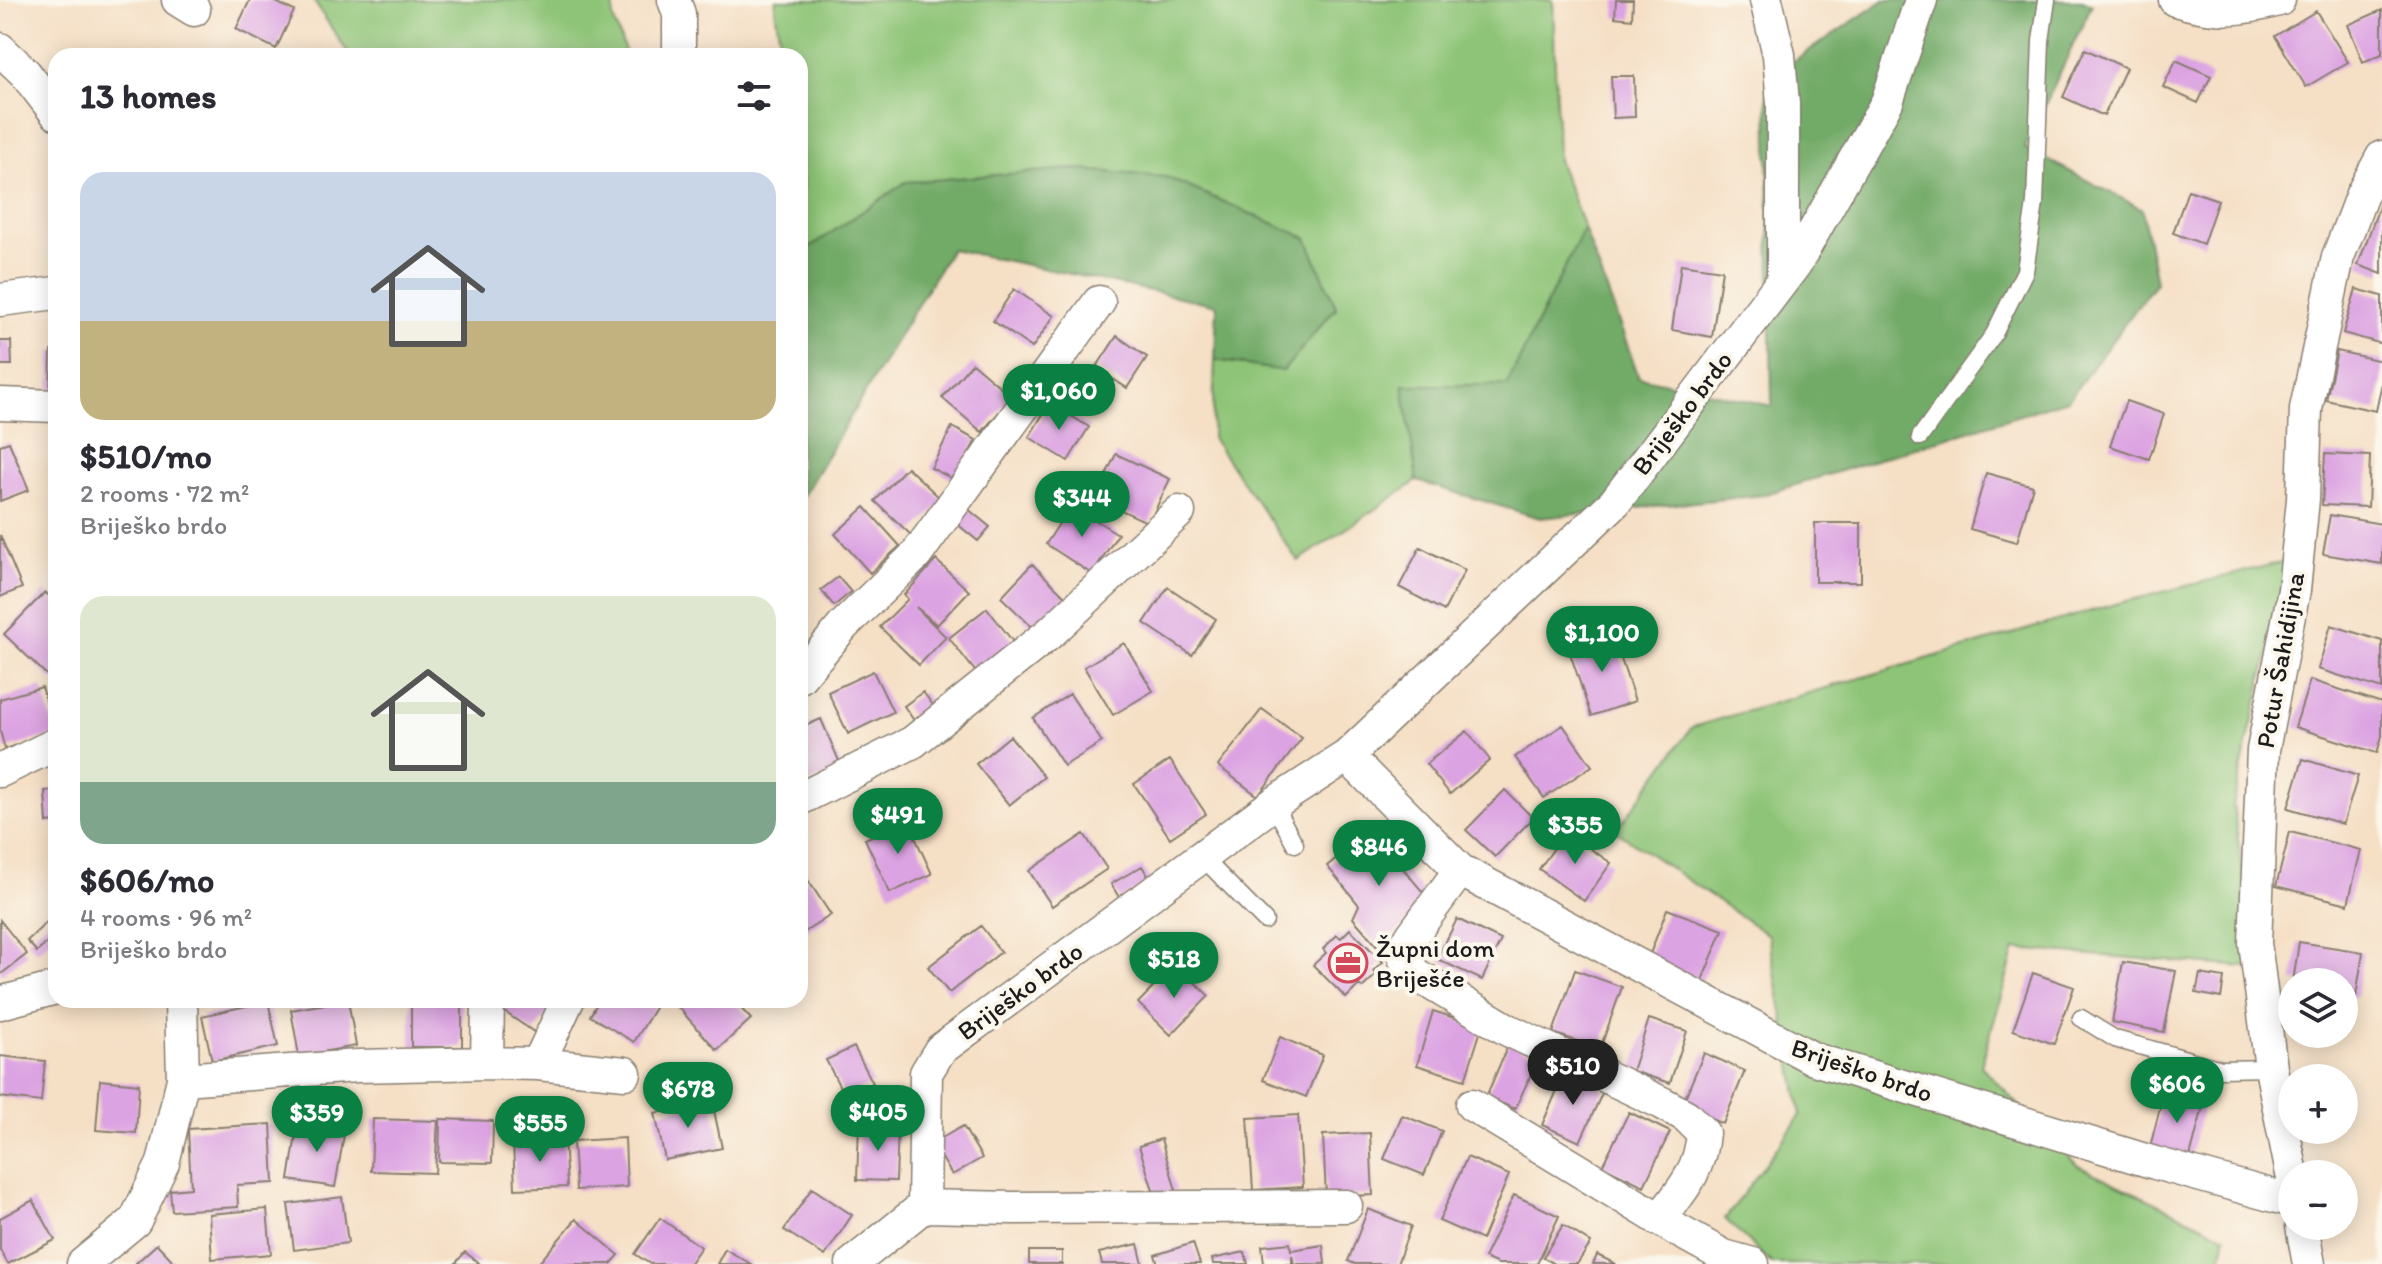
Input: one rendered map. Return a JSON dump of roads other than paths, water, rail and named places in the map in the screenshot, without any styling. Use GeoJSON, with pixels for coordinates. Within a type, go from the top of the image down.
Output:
{"type":"FeatureCollection","features":[{"type":"Feature","properties":{"kind":"street"},"geometry":{"type":"LineString","coordinates":[[674,0],[679,14],[679,48]]}},
{"type":"Feature","properties":{"kind":"street"},"geometry":{"type":"LineString","coordinates":[[1766,0],[1779,55],[1783,104],[1783,280]]}},
{"type":"Feature","properties":{"kind":"street","name":"Briješko brdo"},"geometry":{"type":"LineString","coordinates":[[924,1206],[926,1073],[940,1050],[1273,804],[1347,756],[1615,502],[1796,263],[1887,102],[1921,0]]}},
{"type":"Feature","properties":{"kind":"street"},"geometry":{"type":"LineString","coordinates":[[2175,0],[2202,8],[2246,9],[2279,0]]}},
{"type":"Feature","properties":{"kind":"street"},"geometry":{"type":"LineString","coordinates":[[0,49],[25,73],[48,103]]}},
{"type":"Feature","properties":{"kind":"street","name":"Potur Šahidijina"},"geometry":{"type":"LineString","coordinates":[[2289,1160],[2271,1068],[2255,943],[2263,750],[2294,590],[2303,499],[2306,409],[2338,257],[2362,194],[2382,157]]}},
{"type":"Feature","properties":{"kind":"street"},"geometry":{"type":"LineString","coordinates":[[0,300],[48,294]]}},
{"type":"Feature","properties":{"kind":"street"},"geometry":{"type":"LineString","coordinates":[[808,667],[844,625],[916,555],[1099,302]]}},
{"type":"Feature","properties":{"kind":"street"},"geometry":{"type":"LineString","coordinates":[[0,404],[48,406]]}},
{"type":"Feature","properties":{"kind":"street"},"geometry":{"type":"LineString","coordinates":[[808,795],[913,742],[1051,632],[1179,512]]}},
{"type":"Feature","properties":{"kind":"street"},"geometry":{"type":"LineString","coordinates":[[0,771],[48,748]]}},
{"type":"Feature","properties":{"kind":"street","name":"Briješko brdo"},"geometry":{"type":"LineString","coordinates":[[1347,756],[1460,870],[1814,1059],[2278,1197]]}},
{"type":"Feature","properties":{"kind":"street"},"geometry":{"type":"LineString","coordinates":[[1460,870],[1408,941],[1404,958],[1415,974],[1508,1030],[1662,1103],[1686,1116],[1703,1133],[1694,1174],[1659,1220]]}},
{"type":"Feature","properties":{"kind":"street"},"geometry":{"type":"LineString","coordinates":[[0,1003],[48,990]]}},
{"type":"Feature","properties":{"kind":"street"},"geometry":{"type":"LineString","coordinates":[[83,1264],[135,1221],[163,1163],[183,1079],[181,1008]]}},
{"type":"Feature","properties":{"kind":"street"},"geometry":{"type":"LineString","coordinates":[[487,1063],[488,1008]]}},
{"type":"Feature","properties":{"kind":"street"},"geometry":{"type":"LineString","coordinates":[[538,1064],[564,1008]]}},
{"type":"Feature","properties":{"kind":"street"},"geometry":{"type":"LineString","coordinates":[[183,1079],[357,1066],[487,1063],[538,1064],[625,1073]]}},
{"type":"Feature","properties":{"kind":"street"},"geometry":{"type":"LineString","coordinates":[[1472,1105],[1659,1220],[1724,1256],[1753,1264]]}},
{"type":"Feature","properties":{"kind":"street"},"geometry":{"type":"LineString","coordinates":[[852,1264],[924,1206],[1346,1206]]}},
{"type":"Feature","properties":{"kind":"street"},"geometry":{"type":"LineString","coordinates":[[2305,1240],[2309,1264]]}},
{"type":"Feature","properties":{"kind":"lane"},"geometry":{"type":"LineString","coordinates":[[1920,437],[1994,334],[2025,271],[2035,203],[2041,41],[2047,0]]}},
{"type":"Feature","properties":{"kind":"lane"},"geometry":{"type":"LineString","coordinates":[[1273,804],[1295,844]]}},
{"type":"Feature","properties":{"kind":"lane"},"geometry":{"type":"LineString","coordinates":[[1202,857],[1265,921]]}},
{"type":"Feature","properties":{"kind":"lane"},"geometry":{"type":"LineString","coordinates":[[2081,1018],[2115,1039],[2221,1069],[2271,1068]]}},
{"type":"Feature","properties":{"kind":"place","name":"Župni dom Briješće"},"geometry":{"type":"Point","coordinates":[1348,963]}}]}
